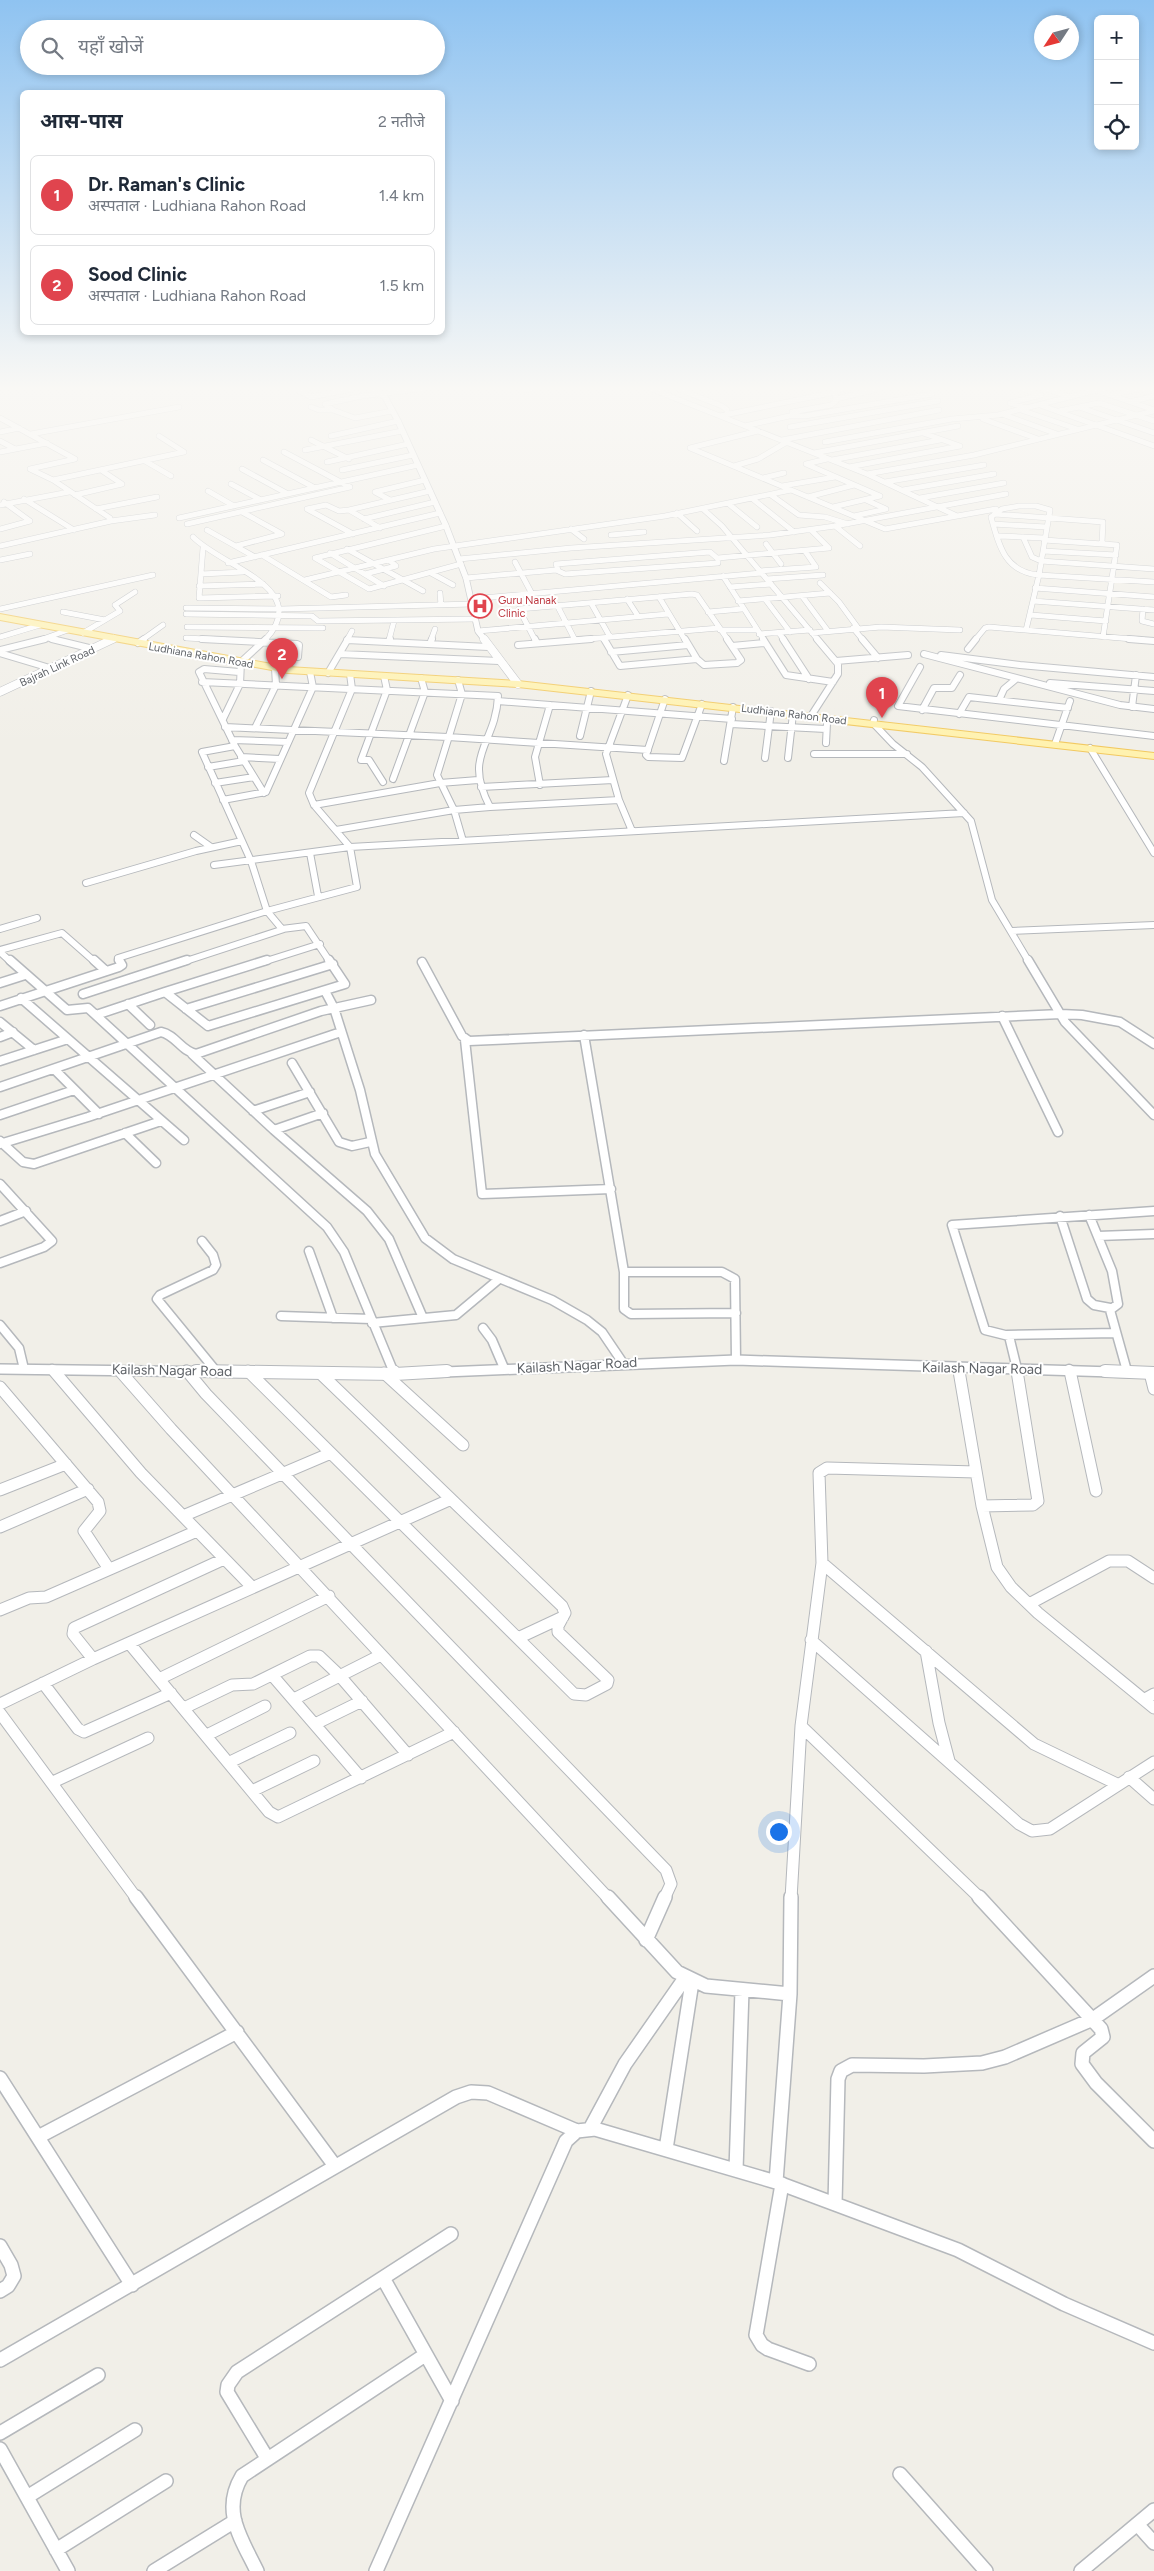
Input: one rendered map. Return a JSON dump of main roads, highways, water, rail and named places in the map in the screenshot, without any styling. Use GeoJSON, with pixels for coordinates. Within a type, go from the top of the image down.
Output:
{"type":"FeatureCollection","features":[{"type":"Feature","properties":{"kind":"main road","name":"Ludhiana Rahon Road"},"geometry":{"type":"LineString","coordinates":[[0,617],[276,668],[310,672],[521,684],[641,695],[1154,754]]}},
{"type":"Feature","properties":{"kind":"main road","name":"Ludhiana Rahon Road"},"geometry":{"type":"LineString","coordinates":[[521,684],[641,695],[702,704],[874,722]]}},
{"type":"Feature","properties":{"kind":"main road","name":"Ludhiana Rahon Road"},"geometry":{"type":"LineString","coordinates":[[1055,742],[1090,748],[1154,754]]}},
{"type":"Feature","properties":{"kind":"place","name":"Guru Nanak Clinic"},"geometry":{"type":"Point","coordinates":[480,606]}},
{"type":"Feature","properties":{"kind":"place","name":"Sood Clinic"},"geometry":{"type":"Point","coordinates":[282,679]}},
{"type":"Feature","properties":{"kind":"place","name":"Dr. Raman's Clinic"},"geometry":{"type":"Point","coordinates":[882,718]}}]}
